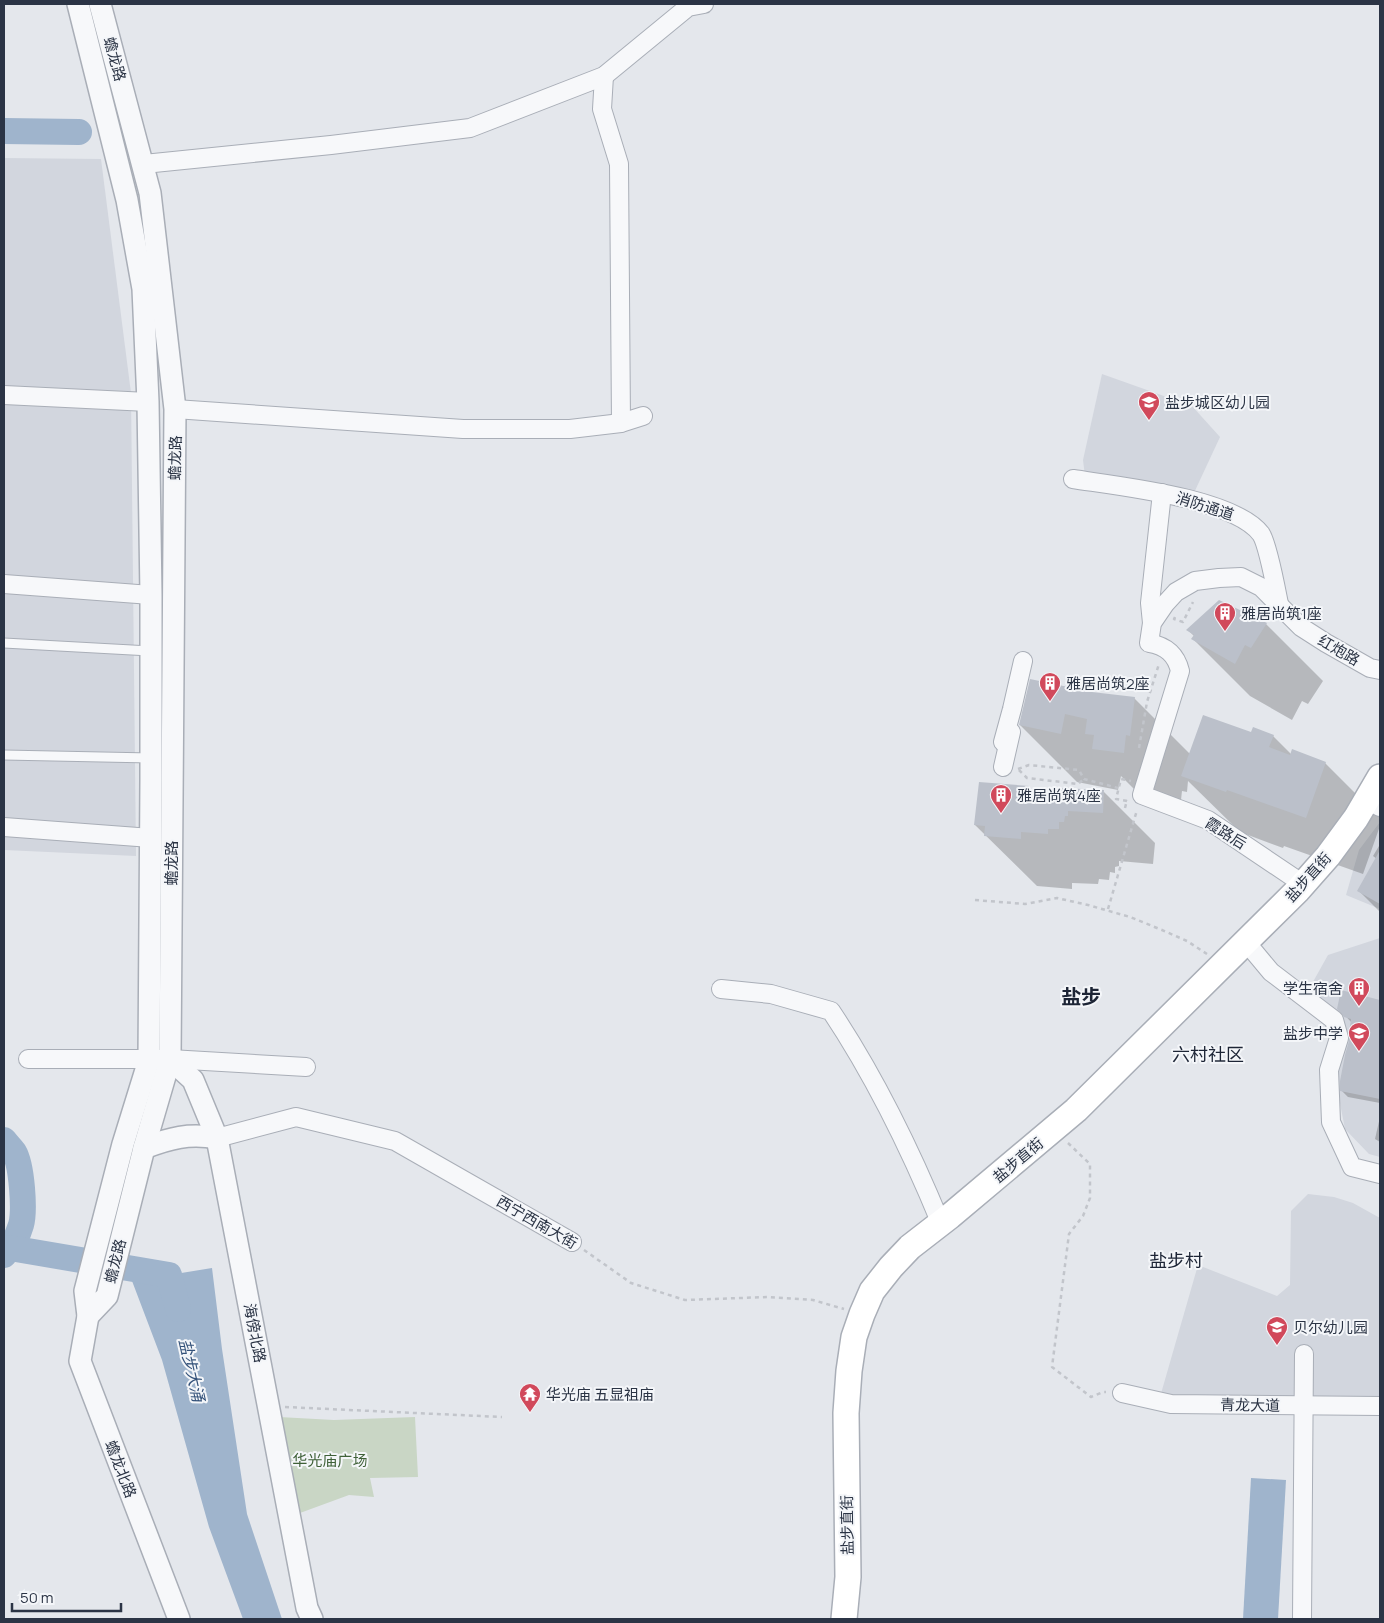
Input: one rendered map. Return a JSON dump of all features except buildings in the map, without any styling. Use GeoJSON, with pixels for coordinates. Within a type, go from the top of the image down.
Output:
{"type":"FeatureCollection","features":[{"type":"Feature","properties":{"kind":"main road","name":"盐步直街"},"geometry":{"type":"LineString","coordinates":[[844,1619],[848,1577],[846,1414],[854,1337],[872,1291],[910,1247],[941,1224],[1054,1130],[1246,942],[1328,856],[1356,818],[1373,804],[1380,777]]}},
{"type":"Feature","properties":{"kind":"street","name":"蟾龙路"},"geometry":{"type":"LineString","coordinates":[[78,4],[127,200],[143,289],[148,402],[150,651],[162,758]]}},
{"type":"Feature","properties":{"kind":"street","name":"蟾龙路"},"geometry":{"type":"LineString","coordinates":[[88,1316],[106,1296],[149,1060],[161,839],[162,758],[173,595],[175,409],[150,193],[144,164],[100,4]]}},
{"type":"Feature","properties":{"kind":"street"},"geometry":{"type":"LineString","coordinates":[[119,166],[331,145],[470,128],[604,76],[693,5]]}},
{"type":"Feature","properties":{"kind":"street"},"geometry":{"type":"LineString","coordinates":[[604,76],[602,109],[619,164],[621,424]]}},
{"type":"Feature","properties":{"kind":"street"},"geometry":{"type":"LineString","coordinates":[[4,395],[148,402],[175,409],[462,428],[570,429],[621,424],[643,416]]}},
{"type":"Feature","properties":{"kind":"street","name":"消防通道"},"geometry":{"type":"LineString","coordinates":[[1073,479],[1162,493],[1224,510],[1253,526],[1262,535],[1279,604]]}},
{"type":"Feature","properties":{"kind":"street"},"geometry":{"type":"LineString","coordinates":[[1132,792],[1180,671],[1178,662],[1167,648],[1149,643],[1152,623],[1150,603],[1162,493]]}},
{"type":"Feature","properties":{"kind":"street","name":"红炮路"},"geometry":{"type":"LineString","coordinates":[[1152,623],[1176,592],[1196,581],[1241,577],[1261,587],[1300,627],[1370,668],[1380,670]]}},
{"type":"Feature","properties":{"kind":"street"},"geometry":{"type":"LineString","coordinates":[[4,584],[173,595]]}},
{"type":"Feature","properties":{"kind":"street"},"geometry":{"type":"LineString","coordinates":[[1003,742],[1023,660]]}},
{"type":"Feature","properties":{"kind":"street"},"geometry":{"type":"LineString","coordinates":[[1010,768],[1012,710]]}},
{"type":"Feature","properties":{"kind":"street","name":"霞路后"},"geometry":{"type":"LineString","coordinates":[[1132,792],[1208,820],[1303,884]]}},
{"type":"Feature","properties":{"kind":"street"},"geometry":{"type":"LineString","coordinates":[[4,828],[161,839]]}},
{"type":"Feature","properties":{"kind":"street","name":"蟾龙路"},"geometry":{"type":"LineString","coordinates":[[88,1316],[85,1291],[134,1146],[170,1059],[161,839]]}},
{"type":"Feature","properties":{"kind":"street"},"geometry":{"type":"LineString","coordinates":[[1246,942],[1271,972],[1334,1020],[1339,1038],[1329,1070],[1331,1122],[1352,1167],[1380,1174]]}},
{"type":"Feature","properties":{"kind":"street"},"geometry":{"type":"LineString","coordinates":[[721,989],[771,994],[831,1011],[855,1046],[920,1173],[941,1224]]}},
{"type":"Feature","properties":{"kind":"street"},"geometry":{"type":"LineString","coordinates":[[28,1059],[170,1059],[306,1068]]}},
{"type":"Feature","properties":{"kind":"street","name":"海傍北路"},"geometry":{"type":"LineString","coordinates":[[170,1059],[193,1080],[217,1138],[307,1608],[312,1619]]}},
{"type":"Feature","properties":{"kind":"street","name":"西宁西南大街"},"geometry":{"type":"LineString","coordinates":[[217,1138],[296,1117],[395,1140],[572,1242]]}},
{"type":"Feature","properties":{"kind":"street"},"geometry":{"type":"LineString","coordinates":[[134,1146],[181,1136],[217,1138]]}},
{"type":"Feature","properties":{"kind":"street","name":"蟾龙北路"},"geometry":{"type":"LineString","coordinates":[[88,1316],[80,1361],[179,1619]]}},
{"type":"Feature","properties":{"kind":"street"},"geometry":{"type":"LineString","coordinates":[[1302,1619],[1304,1354]]}},
{"type":"Feature","properties":{"kind":"street","name":"青龙大道"},"geometry":{"type":"LineString","coordinates":[[1122,1394],[1171,1404],[1380,1406]]}},
{"type":"Feature","properties":{"kind":"lane"},"geometry":{"type":"LineString","coordinates":[[4,643],[150,651]]}},
{"type":"Feature","properties":{"kind":"lane"},"geometry":{"type":"LineString","coordinates":[[4,755],[162,758]]}},
{"type":"Feature","properties":{"kind":"path"},"geometry":{"type":"LineString","coordinates":[[1174,618],[1183,622],[1194,601]]}},
{"type":"Feature","properties":{"kind":"path"},"geometry":{"type":"LineString","coordinates":[[1137,755],[1147,702],[1159,662]]}},
{"type":"Feature","properties":{"kind":"path"},"geometry":{"type":"LineString","coordinates":[[1010,768],[1029,765],[1079,770],[1084,779],[1118,788]]}},
{"type":"Feature","properties":{"kind":"path"},"geometry":{"type":"LineString","coordinates":[[1010,768],[1027,778],[1078,784],[1084,779]]}},
{"type":"Feature","properties":{"kind":"path"},"geometry":{"type":"LineString","coordinates":[[1108,909],[1132,792],[1134,773]]}},
{"type":"Feature","properties":{"kind":"path"},"geometry":{"type":"LineString","coordinates":[[1121,779],[1132,792],[1116,799],[1121,779]]}},
{"type":"Feature","properties":{"kind":"path"},"geometry":{"type":"LineString","coordinates":[[1125,808],[1132,792]]}},
{"type":"Feature","properties":{"kind":"path"},"geometry":{"type":"LineString","coordinates":[[975,900],[1025,904],[1057,898],[1108,909],[1130,916],[1187,941],[1205,952],[1220,967]]}},
{"type":"Feature","properties":{"kind":"path"},"geometry":{"type":"LineString","coordinates":[[1054,1130],[1090,1164],[1090,1198],[1083,1216],[1069,1234],[1052,1367],[1091,1397],[1103,1392],[1122,1394]]}},
{"type":"Feature","properties":{"kind":"path","name":"西宁西南大街"},"geometry":{"type":"LineString","coordinates":[[572,1242],[631,1283],[685,1300],[768,1296],[813,1300],[862,1314]]}},
{"type":"Feature","properties":{"kind":"path"},"geometry":{"type":"LineString","coordinates":[[269,1406],[502,1417]]}},
{"type":"Feature","properties":{"kind":"shaded area"},"geometry":{"type":"Polygon","coordinates":[[[4,158],[101,159],[131,393],[136,856],[4,850],[4,158]]]}},
{"type":"Feature","properties":{"kind":"shaded area","name":"盐步城区幼儿园"},"geometry":{"type":"Polygon","coordinates":[[[1102,374],[1192,406],[1220,437],[1193,495],[1085,476],[1083,460],[1102,374]]]}},
{"type":"Feature","properties":{"kind":"shaded area"},"geometry":{"type":"Polygon","coordinates":[[[1380,822],[1380,909],[1346,895],[1359,850],[1380,822]]]}},
{"type":"Feature","properties":{"kind":"shaded area","name":"盐步中学"},"geometry":{"type":"Polygon","coordinates":[[[1380,938],[1380,1157],[1369,1154],[1345,1129],[1336,1083],[1340,1020],[1309,989],[1328,955],[1380,938]]]}},
{"type":"Feature","properties":{"kind":"shaded area","name":"贝尔幼儿园"},"geometry":{"type":"Polygon","coordinates":[[[1308,1194],[1334,1197],[1353,1203],[1380,1218],[1380,1398],[1160,1397],[1198,1265],[1277,1296],[1290,1285],[1291,1211],[1308,1194]]]}},
{"type":"Feature","properties":{"kind":"green space","name":"华光庙广场"},"geometry":{"type":"Polygon","coordinates":[[[279,1417],[334,1420],[415,1417],[418,1477],[370,1478],[374,1497],[349,1495],[300,1513],[279,1417]]]}},
{"type":"Feature","properties":{"kind":"water"},"geometry":{"type":"Polygon","coordinates":[[[212,1268],[222,1349],[247,1514],[282,1619],[243,1619],[209,1527],[162,1360],[129,1273],[169,1275],[212,1268]]]}},
{"type":"Feature","properties":{"kind":"water"},"geometry":{"type":"Polygon","coordinates":[[[1251,1478],[1286,1480],[1278,1619],[1243,1619],[1251,1478]]]}},
{"type":"Feature","properties":{"kind":"waterway"},"geometry":{"type":"LineString","coordinates":[[4,131],[79,132]]}},
{"type":"Feature","properties":{"kind":"waterway"},"geometry":{"type":"LineString","coordinates":[[4,1140],[17,1158],[21,1177],[23,1210],[18,1233],[4,1255]]}},
{"type":"Feature","properties":{"kind":"waterway","name":"盐步大涌"},"geometry":{"type":"LineString","coordinates":[[10,1248],[169,1275],[178,1309]]}},
{"type":"Feature","properties":{"kind":"place","name":"盐步城区幼儿园"},"geometry":{"type":"Point","coordinates":[1149,421]}},
{"type":"Feature","properties":{"kind":"place","name":"雅居尚筑1座"},"geometry":{"type":"Point","coordinates":[1225,632]}},
{"type":"Feature","properties":{"kind":"place","name":"雅居尚筑2座"},"geometry":{"type":"Point","coordinates":[1050,702]}},
{"type":"Feature","properties":{"kind":"place","name":"雅居尚筑4座"},"geometry":{"type":"Point","coordinates":[1001,814]}},
{"type":"Feature","properties":{"kind":"place","name":"学生宿舍"},"geometry":{"type":"Point","coordinates":[1359,1007]}},
{"type":"Feature","properties":{"kind":"place","name":"盐步中学"},"geometry":{"type":"Point","coordinates":[1359,1052]}},
{"type":"Feature","properties":{"kind":"place","name":"贝尔幼儿园"},"geometry":{"type":"Point","coordinates":[1277,1346]}},
{"type":"Feature","properties":{"kind":"place","name":"华光庙 五显祖庙"},"geometry":{"type":"Point","coordinates":[530,1413]}},
{"type":"Feature","properties":{"kind":"district","name":"盐步"},"geometry":{"type":"Point","coordinates":[1081,996]}},
{"type":"Feature","properties":{"kind":"district","name":"六村社区"},"geometry":{"type":"Point","coordinates":[1208,1054]}},
{"type":"Feature","properties":{"kind":"district","name":"盐步村"},"geometry":{"type":"Point","coordinates":[1176,1260]}}]}
